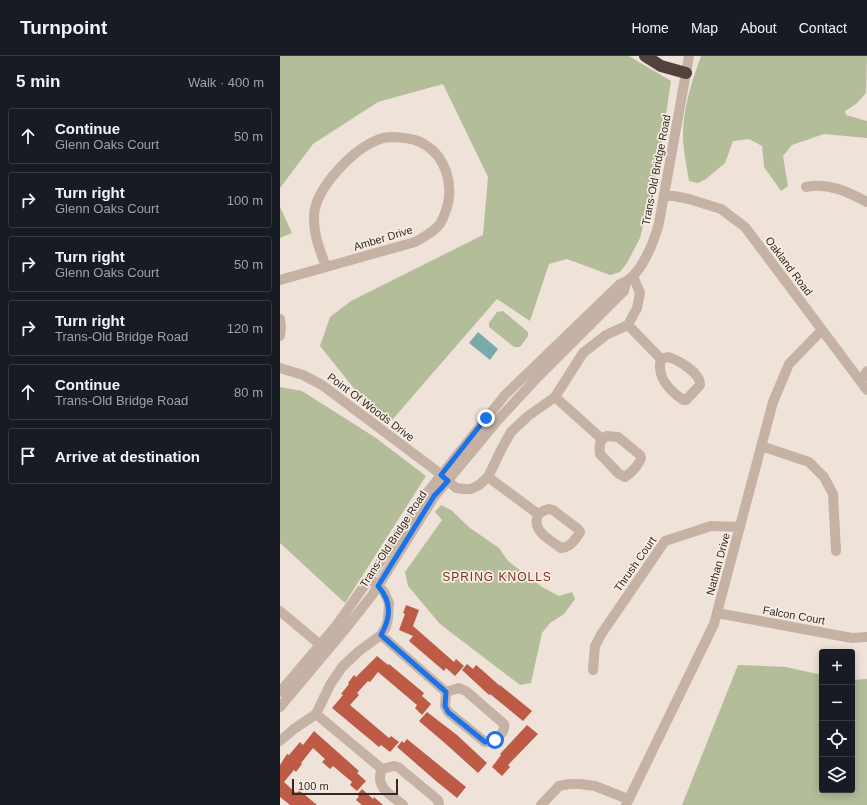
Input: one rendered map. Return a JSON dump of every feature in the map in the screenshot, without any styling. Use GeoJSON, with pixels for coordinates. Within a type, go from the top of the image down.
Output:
{"type":"FeatureCollection","features":[{"type":"Feature","properties":{"kind":"highway"},"geometry":{"type":"LineString","coordinates":[[644,56],[661,66],[686,76]]}},
{"type":"Feature","properties":{"kind":"street","name":"Trans-Old Bridge Road"},"geometry":{"type":"LineString","coordinates":[[280,707],[324,648],[336,626],[410,516],[444,478],[505,395],[620,284],[630,279],[650,249],[656,235],[689,56]]}},
{"type":"Feature","properties":{"kind":"street","name":"Amber Drive"},"geometry":{"type":"LineString","coordinates":[[280,280],[415,242],[428,235],[440,224],[448,206],[450,195],[449,181],[446,170],[442,162],[431,149],[422,143],[408,138],[381,138],[372,142],[335,172],[323,189],[314,214],[314,228],[326,267]]}},
{"type":"Feature","properties":{"kind":"street"},"geometry":{"type":"LineString","coordinates":[[806,187],[814,185],[831,186],[867,202]]}},
{"type":"Feature","properties":{"kind":"street","name":"Oakland Road"},"geometry":{"type":"LineString","coordinates":[[664,194],[689,199],[721,209],[745,227],[867,390]]}},
{"type":"Feature","properties":{"kind":"street"},"geometry":{"type":"LineString","coordinates":[[538,514],[488,477],[511,432],[528,416],[555,397],[583,354],[606,335],[628,325],[637,308],[640,293],[630,279]]}},
{"type":"Feature","properties":{"kind":"street"},"geometry":{"type":"LineString","coordinates":[[280,319],[280,336]]}},
{"type":"Feature","properties":{"kind":"street"},"geometry":{"type":"LineString","coordinates":[[628,325],[661,359]]}},
{"type":"Feature","properties":{"kind":"street","name":"Nathan Drive"},"geometry":{"type":"LineString","coordinates":[[627,802],[714,624],[772,402],[789,364],[822,330]]}},
{"type":"Feature","properties":{"kind":"street"},"geometry":{"type":"LineString","coordinates":[[668,358],[682,362],[699,378],[700,385],[686,400],[680,398],[663,381],[660,375],[661,359],[668,358]]}},
{"type":"Feature","properties":{"kind":"street","name":"Point Of Woods Drive"},"geometry":{"type":"LineString","coordinates":[[280,368],[303,375],[322,384],[434,469],[456,488],[464,489],[478,485],[488,477]]}},
{"type":"Feature","properties":{"kind":"street"},"geometry":{"type":"LineString","coordinates":[[861,381],[867,371]]}},
{"type":"Feature","properties":{"kind":"street"},"geometry":{"type":"LineString","coordinates":[[555,397],[602,439]]}},
{"type":"Feature","properties":{"kind":"street"},"geometry":{"type":"LineString","coordinates":[[761,446],[809,462],[824,476],[833,494],[836,551]]}},
{"type":"Feature","properties":{"kind":"street","name":"Trans-Old Bridge Road"},"geometry":{"type":"LineString","coordinates":[[280,692],[347,627],[378,586],[444,478]]}},
{"type":"Feature","properties":{"kind":"street","name":"Thrush Court"},"geometry":{"type":"LineString","coordinates":[[593,670],[595,646],[602,633],[665,541],[711,526],[740,527]]}},
{"type":"Feature","properties":{"kind":"street"},"geometry":{"type":"LineString","coordinates":[[280,741],[294,729],[316,714],[330,685],[342,667],[359,651],[381,635],[387,623],[389,604],[384,592],[369,579]]}},
{"type":"Feature","properties":{"kind":"street"},"geometry":{"type":"LineString","coordinates":[[280,611],[324,648]]}},
{"type":"Feature","properties":{"kind":"street","name":"Falcon Court"},"geometry":{"type":"LineString","coordinates":[[717,614],[852,638],[867,637]]}},
{"type":"Feature","properties":{"kind":"street"},"geometry":{"type":"LineString","coordinates":[[381,635],[446,692]]}},
{"type":"Feature","properties":{"kind":"street"},"geometry":{"type":"LineString","coordinates":[[459,688],[466,691],[504,724],[504,730],[492,742],[485,742],[448,712],[445,706],[446,692],[459,688]]}},
{"type":"Feature","properties":{"kind":"street"},"geometry":{"type":"LineString","coordinates":[[316,714],[382,769]]}},
{"type":"Feature","properties":{"kind":"street"},"geometry":{"type":"LineString","coordinates":[[382,769],[394,766],[398,767],[438,800],[439,805]]}},
{"type":"Feature","properties":{"kind":"street"},"geometry":{"type":"LineString","coordinates":[[382,769],[380,782],[383,788],[403,805]]}},
{"type":"Feature","properties":{"kind":"street"},"geometry":{"type":"LineString","coordinates":[[541,805],[559,786],[569,784],[595,786],[627,802]]}},
{"type":"Feature","properties":{"kind":"green space"},"geometry":{"type":"Polygon","coordinates":[[[280,56],[629,56],[671,81],[658,167],[640,238],[627,263],[620,272],[610,275],[567,259],[549,264],[530,321],[497,299],[392,420],[368,406],[320,346],[330,317],[351,301],[483,235],[488,177],[443,84],[378,102],[313,144],[280,188],[280,56]]]}},
{"type":"Feature","properties":{"kind":"green space"},"geometry":{"type":"Polygon","coordinates":[[[701,56],[867,56],[866,93],[856,104],[845,111],[846,115],[867,121],[867,138],[824,134],[792,145],[783,156],[788,186],[781,191],[764,167],[762,146],[749,139],[733,141],[725,163],[706,179],[698,183],[689,181],[683,141],[684,119],[691,87],[701,56]]]}},
{"type":"Feature","properties":{"kind":"green space"},"geometry":{"type":"Polygon","coordinates":[[[280,207],[292,233],[280,238],[280,207]]]}},
{"type":"Feature","properties":{"kind":"green space"},"geometry":{"type":"Polygon","coordinates":[[[503,311],[528,332],[528,336],[520,347],[514,347],[489,327],[489,323],[497,312],[503,311]]]}},
{"type":"Feature","properties":{"kind":"green space"},"geometry":{"type":"Polygon","coordinates":[[[280,387],[302,391],[376,438],[426,476],[345,603],[280,543],[280,387]]]}},
{"type":"Feature","properties":{"kind":"green space"},"geometry":{"type":"Polygon","coordinates":[[[441,505],[451,510],[470,528],[499,548],[508,561],[542,587],[559,596],[572,592],[575,599],[564,614],[550,623],[542,633],[531,683],[520,685],[440,624],[408,586],[405,572],[442,520],[435,512],[441,505]]]}},
{"type":"Feature","properties":{"kind":"green space"},"geometry":{"type":"Polygon","coordinates":[[[738,665],[786,667],[819,674],[819,793],[855,793],[855,680],[867,679],[867,805],[682,805],[738,665]]]}},
{"type":"Feature","properties":{"kind":"water"},"geometry":{"type":"Polygon","coordinates":[[[478,332],[498,349],[490,360],[469,343],[478,332]]]}},
{"type":"Feature","properties":{"kind":"building"},"geometry":{"type":"Polygon","coordinates":[[[406,605],[419,610],[413,626],[454,662],[456,659],[464,666],[455,676],[446,668],[444,671],[409,641],[413,636],[399,630],[405,614],[403,613],[406,605]]]}},
{"type":"Feature","properties":{"kind":"building"},"geometry":{"type":"Polygon","coordinates":[[[377,656],[424,693],[422,696],[431,704],[422,715],[415,708],[417,705],[378,672],[370,682],[368,681],[357,693],[359,695],[350,705],[389,738],[391,736],[399,742],[390,752],[381,745],[379,747],[332,708],[343,695],[341,694],[354,675],[356,677],[377,656]]]}},
{"type":"Feature","properties":{"kind":"building"},"geometry":{"type":"Polygon","coordinates":[[[467,664],[473,669],[476,665],[532,711],[523,721],[490,694],[489,695],[462,670],[467,664]]]}},
{"type":"Feature","properties":{"kind":"building"},"geometry":{"type":"Polygon","coordinates":[[[427,712],[457,735],[487,763],[478,773],[419,721],[427,712]]]}},
{"type":"Feature","properties":{"kind":"building"},"geometry":{"type":"Polygon","coordinates":[[[527,725],[538,734],[508,765],[510,767],[502,776],[492,767],[501,755],[500,754],[527,725]]]}},
{"type":"Feature","properties":{"kind":"building"},"geometry":{"type":"Polygon","coordinates":[[[314,731],[359,771],[357,773],[366,781],[357,791],[350,785],[352,782],[333,766],[330,769],[322,762],[325,759],[313,748],[296,772],[294,770],[284,782],[296,793],[299,790],[317,805],[290,805],[280,797],[280,765],[287,754],[289,755],[300,742],[303,745],[314,731]]]}},
{"type":"Feature","properties":{"kind":"building"},"geometry":{"type":"Polygon","coordinates":[[[407,739],[466,787],[457,798],[397,747],[402,741],[404,743],[407,739]]]}},
{"type":"Feature","properties":{"kind":"building"},"geometry":{"type":"Polygon","coordinates":[[[362,789],[373,799],[374,797],[383,805],[362,805],[356,800],[359,796],[357,795],[362,789]]]}},
{"type":"Feature","properties":{"kind":"district","name":"SPRING KNOLLS"},"geometry":{"type":"Point","coordinates":[497,577]}},
{"type":"Feature","properties":{"kind":"route"},"geometry":{"type":"LineString","coordinates":[[486,418],[441,475],[448,481],[434,496],[378,586],[384,592],[389,604],[386,627],[381,635],[446,692],[444,699],[448,712],[485,742],[488,743],[495,740]]}}]}
